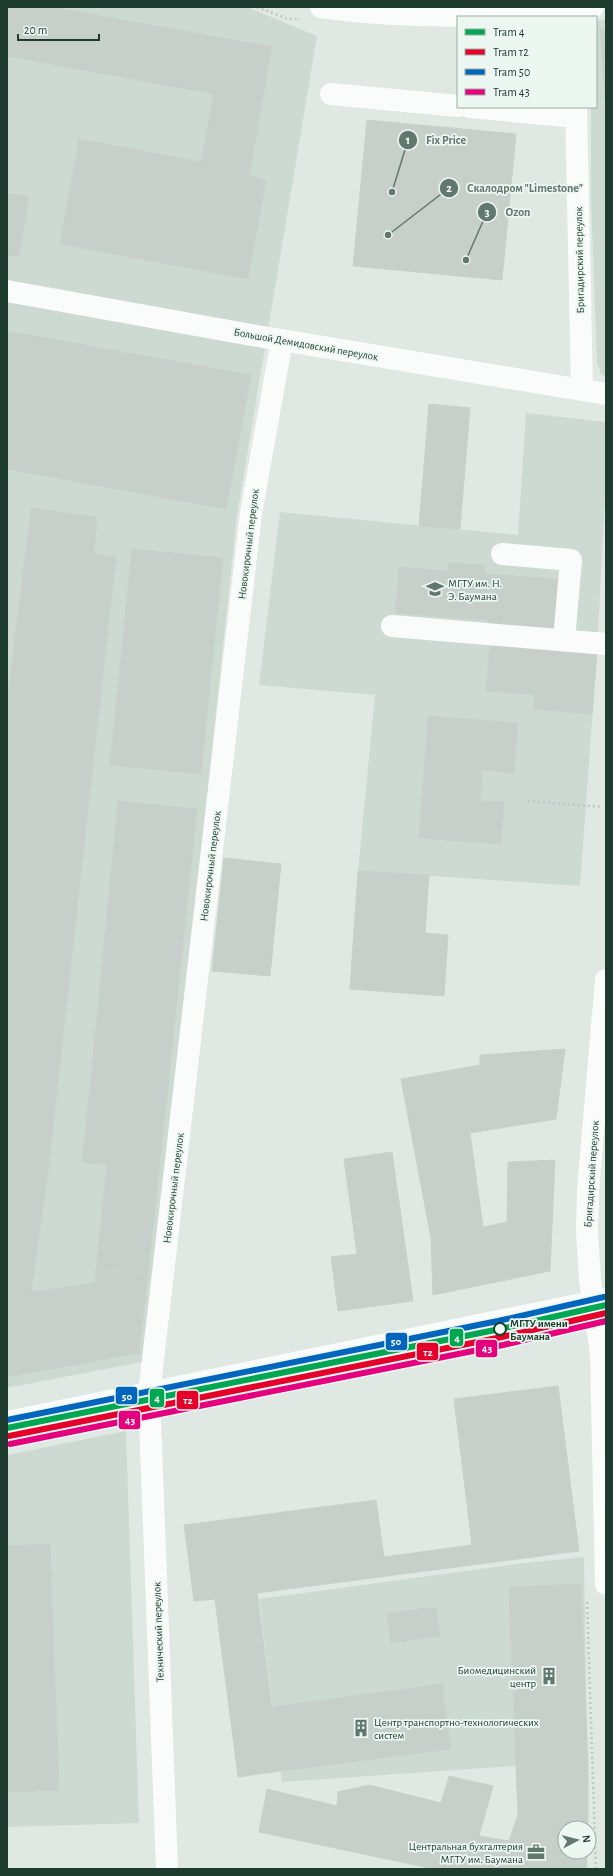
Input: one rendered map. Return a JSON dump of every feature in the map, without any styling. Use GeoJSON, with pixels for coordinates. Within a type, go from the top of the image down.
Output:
{"type":"FeatureCollection","features":[{"type":"Feature","properties":{"kind":"street"},"geometry":{"type":"LineString","coordinates":[[321,7],[350,11],[581,11]]}},
{"type":"Feature","properties":{"kind":"street"},"geometry":{"type":"LineString","coordinates":[[331,94],[457,106]]}},
{"type":"Feature","properties":{"kind":"street"},"geometry":{"type":"LineString","coordinates":[[491,108],[576,112]]}},
{"type":"Feature","properties":{"kind":"street","name":"Бригадирский переулок"},"geometry":{"type":"LineString","coordinates":[[576,112],[582,390]]}},
{"type":"Feature","properties":{"kind":"street","name":"Большой Демидовский переулок"},"geometry":{"type":"LineString","coordinates":[[7,291],[282,340],[606,394]]}},
{"type":"Feature","properties":{"kind":"street","name":"Новокирочный переулок"},"geometry":{"type":"LineString","coordinates":[[149,1394],[251,513],[282,340]]}},
{"type":"Feature","properties":{"kind":"street"},"geometry":{"type":"LineString","coordinates":[[502,554],[570,560],[564,640]]}},
{"type":"Feature","properties":{"kind":"street"},"geometry":{"type":"LineString","coordinates":[[392,626],[606,644]]}},
{"type":"Feature","properties":{"kind":"street","name":"Бригадирский переулок"},"geometry":{"type":"LineString","coordinates":[[606,980],[597,1188],[587,1232],[590,1280],[600,1300],[606,1584]]}},
{"type":"Feature","properties":{"kind":"street"},"geometry":{"type":"LineString","coordinates":[[7,1422],[600,1300]]}},
{"type":"Feature","properties":{"kind":"street","name":"Технический переулок"},"geometry":{"type":"LineString","coordinates":[[149,1394],[167,1869]]}},
{"type":"Feature","properties":{"kind":"path"},"geometry":{"type":"LineString","coordinates":[[528,801],[603,806]]}},
{"type":"Feature","properties":{"kind":"shaded area"},"geometry":{"type":"Polygon","coordinates":[[[7,7],[247,7],[317,36],[237,515],[147,1361],[7,1388],[7,7]]]}},
{"type":"Feature","properties":{"kind":"shaded area"},"geometry":{"type":"Polygon","coordinates":[[[606,19],[606,377],[601,374],[597,362],[591,199],[591,108],[597,108],[597,21],[606,19]]]}},
{"type":"Feature","properties":{"kind":"shaded area","name":"МГТУ им. Н. Э. Баумана"},"geometry":{"type":"Polygon","coordinates":[[[526,413],[606,422],[606,476],[597,653],[580,886],[358,871],[375,695],[259,685],[280,512],[518,535],[526,413]]]}},
{"type":"Feature","properties":{"kind":"shaded area"},"geometry":{"type":"Polygon","coordinates":[[[126,1431],[139,1823],[7,1827],[7,1455],[126,1431]]]}},
{"type":"Feature","properties":{"kind":"shaded area"},"geometry":{"type":"Polygon","coordinates":[[[584,1557],[587,1761],[282,1782],[259,1599],[525,1563],[584,1557]]]}},
{"type":"Feature","properties":{"kind":"building"},"geometry":{"type":"Polygon","coordinates":[[[7,7],[52,7],[272,47],[249,176],[266,180],[248,279],[60,244],[79,139],[201,162],[214,94],[7,56],[7,7]]]}},
{"type":"Feature","properties":{"kind":"building"},"geometry":{"type":"Polygon","coordinates":[[[606,29],[606,112],[600,30],[606,29]]]}},
{"type":"Feature","properties":{"kind":"building"},"geometry":{"type":"Polygon","coordinates":[[[367,120],[516,134],[502,280],[353,266],[367,120]]]}},
{"type":"Feature","properties":{"kind":"building"},"geometry":{"type":"Polygon","coordinates":[[[7,193],[29,197],[19,257],[7,255],[7,193]]]}},
{"type":"Feature","properties":{"kind":"building"},"geometry":{"type":"Polygon","coordinates":[[[7,331],[251,375],[226,509],[7,469],[7,331]]]}},
{"type":"Feature","properties":{"kind":"building"},"geometry":{"type":"Polygon","coordinates":[[[429,404],[470,408],[460,529],[419,526],[429,404]]]}},
{"type":"Feature","properties":{"kind":"building"},"geometry":{"type":"Polygon","coordinates":[[[31,508],[97,517],[94,554],[116,557],[48,1172],[31,1292],[95,1283],[96,1269],[148,1274],[139,1353],[7,1377],[7,700],[31,508]]]}},
{"type":"Feature","properties":{"kind":"building"},"geometry":{"type":"Polygon","coordinates":[[[132,549],[223,558],[201,774],[110,765],[132,549]]]}},
{"type":"Feature","properties":{"kind":"building"},"geometry":{"type":"Polygon","coordinates":[[[448,563],[485,565],[485,574],[558,579],[554,635],[487,630],[488,620],[395,613],[399,567],[448,571],[448,563]]]}},
{"type":"Feature","properties":{"kind":"building"},"geometry":{"type":"Polygon","coordinates":[[[490,644],[597,653],[592,714],[534,709],[535,695],[486,691],[490,644]]]}},
{"type":"Feature","properties":{"kind":"building"},"geometry":{"type":"Polygon","coordinates":[[[428,716],[518,723],[514,773],[482,770],[480,801],[504,802],[501,844],[419,838],[428,716]]]}},
{"type":"Feature","properties":{"kind":"building"},"geometry":{"type":"Polygon","coordinates":[[[118,801],[197,809],[167,1096],[90,1088],[118,801]]]}},
{"type":"Feature","properties":{"kind":"building"},"geometry":{"type":"Polygon","coordinates":[[[224,858],[281,864],[270,976],[212,971],[224,858]]]}},
{"type":"Feature","properties":{"kind":"building"},"geometry":{"type":"Polygon","coordinates":[[[358,871],[429,875],[425,933],[448,935],[444,996],[350,989],[358,871]]]}},
{"type":"Feature","properties":{"kind":"building"},"geometry":{"type":"Polygon","coordinates":[[[565,1049],[556,1119],[470,1133],[483,1227],[507,1222],[508,1162],[555,1160],[550,1271],[433,1295],[431,1238],[401,1079],[480,1065],[480,1055],[565,1049]]]}},
{"type":"Feature","properties":{"kind":"building"},"geometry":{"type":"Polygon","coordinates":[[[90,1088],[167,1096],[148,1274],[96,1269],[107,1165],[82,1162],[90,1088]]]}},
{"type":"Feature","properties":{"kind":"building"},"geometry":{"type":"Polygon","coordinates":[[[392,1152],[413,1301],[338,1311],[331,1257],[357,1254],[344,1159],[392,1152]]]}},
{"type":"Feature","properties":{"kind":"building"},"geometry":{"type":"Polygon","coordinates":[[[558,1386],[579,1551],[257,1593],[280,1771],[238,1777],[215,1599],[194,1601],[184,1525],[376,1500],[384,1557],[472,1545],[454,1399],[558,1386]]]}},
{"type":"Feature","properties":{"kind":"building"},"geometry":{"type":"Polygon","coordinates":[[[50,1544],[59,1790],[7,1792],[7,1546],[50,1544]]]}},
{"type":"Feature","properties":{"kind":"building","name":"Биомедицинский центр"},"geometry":{"type":"Polygon","coordinates":[[[581,1584],[588,1766],[516,1768],[509,1587],[581,1584]]]}},
{"type":"Feature","properties":{"kind":"building"},"geometry":{"type":"Polygon","coordinates":[[[436,1607],[440,1636],[391,1643],[387,1613],[436,1607]]]}},
{"type":"Feature","properties":{"kind":"building","name":"Центр транспортно-технологических систем"},"geometry":{"type":"Polygon","coordinates":[[[442,1684],[451,1749],[280,1771],[272,1707],[442,1684]]]}},
{"type":"Feature","properties":{"kind":"building"},"geometry":{"type":"Polygon","coordinates":[[[588,1766],[588,1820],[557,1820],[557,1860],[587,1860],[587,1869],[434,1869],[259,1832],[267,1789],[337,1806],[338,1792],[369,1785],[441,1803],[449,1776],[493,1786],[479,1836],[509,1841],[518,1815],[516,1768],[588,1766]]]}},
{"type":"Feature","properties":{"kind":"tram line","name":"50"},"geometry":{"type":"LineString","coordinates":[[7,1420],[498,1321],[604,1297]]}},
{"type":"Feature","properties":{"kind":"tram line","name":"4"},"geometry":{"type":"LineString","coordinates":[[7,1428],[500,1329],[606,1305]]}},
{"type":"Feature","properties":{"kind":"tram line","name":"т2"},"geometry":{"type":"LineString","coordinates":[[9,1436],[502,1337],[606,1313]]}},
{"type":"Feature","properties":{"kind":"tram line","name":"43"},"geometry":{"type":"LineString","coordinates":[[10,1444],[503,1345],[606,1321]]}},
{"type":"Feature","properties":{"kind":"place","name":"Fix Price"},"geometry":{"type":"Point","coordinates":[392,192]}},
{"type":"Feature","properties":{"kind":"place","name":"Скалодром \"Limestone\""},"geometry":{"type":"Point","coordinates":[388,235]}},
{"type":"Feature","properties":{"kind":"place","name":"Ozon"},"geometry":{"type":"Point","coordinates":[466,260]}},
{"type":"Feature","properties":{"kind":"place","name":"МГТУ им. Н. Э. Баумана"},"geometry":{"type":"Point","coordinates":[435,589]}},
{"type":"Feature","properties":{"kind":"place","name":"МГТУ имени Баумана"},"geometry":{"type":"Point","coordinates":[500,1329]}},
{"type":"Feature","properties":{"kind":"place","name":"Биомедицинский центр"},"geometry":{"type":"Point","coordinates":[549,1676]}},
{"type":"Feature","properties":{"kind":"place","name":"Центр транспортно-технологических систем"},"geometry":{"type":"Point","coordinates":[361,1728]}},
{"type":"Feature","properties":{"kind":"place","name":"Центральная бухгалтерия МГТУ им. Баумана"},"geometry":{"type":"Point","coordinates":[536,1852]}}]}
